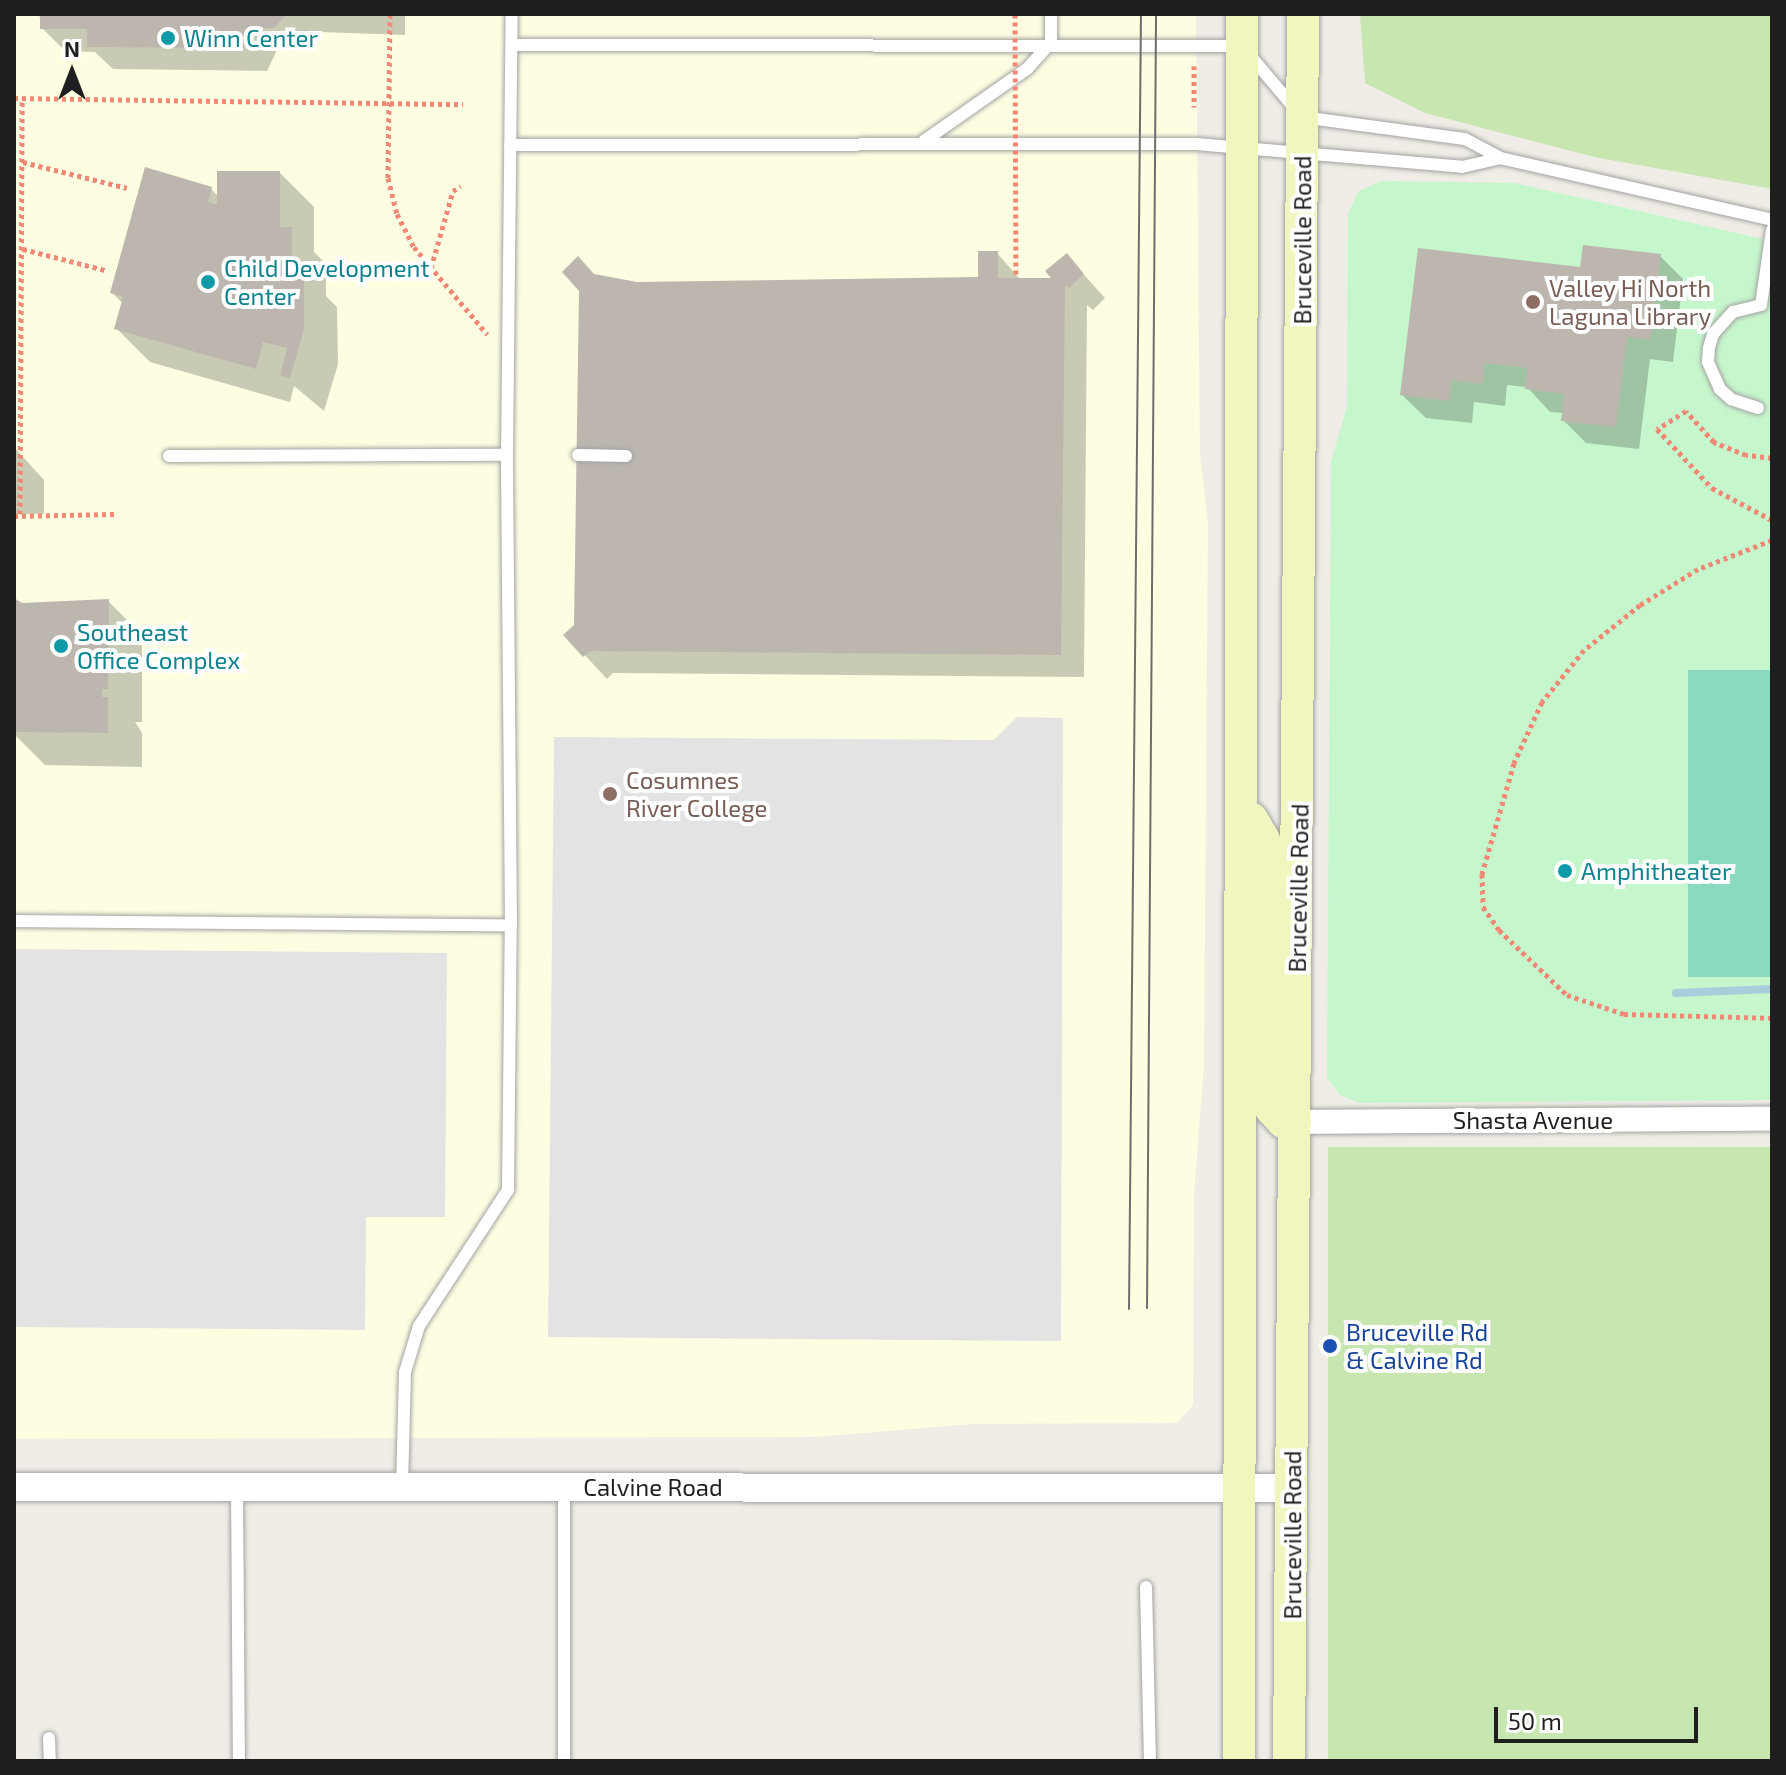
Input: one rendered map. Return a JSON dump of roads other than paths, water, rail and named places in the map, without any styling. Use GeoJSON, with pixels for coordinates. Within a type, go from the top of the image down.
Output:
{"type":"FeatureCollection","features":[{"type":"Feature","properties":{"kind":"main road","name":"Bruceville Road"},"geometry":{"type":"LineString","coordinates":[[1289,1761],[1303,14]]}},
{"type":"Feature","properties":{"kind":"main road"},"geometry":{"type":"LineString","coordinates":[[1239,1761],[1236,1488],[1244,806],[1242,30]]}},
{"type":"Feature","properties":{"kind":"main road"},"geometry":{"type":"LineString","coordinates":[[1244,806],[1264,840],[1268,871],[1271,1109],[1283,1122],[1295,1122]]}},
{"type":"Feature","properties":{"kind":"street","name":"Shasta Avenue"},"geometry":{"type":"LineString","coordinates":[[1295,1122],[1772,1119]]}},
{"type":"Feature","properties":{"kind":"street","name":"Calvine Road"},"geometry":{"type":"LineString","coordinates":[[14,1487],[1292,1488]]}},
{"type":"Feature","properties":{"kind":"lane"},"geometry":{"type":"LineString","coordinates":[[402,1487],[405,1372],[419,1326],[508,1190],[511,925],[507,455],[512,14]]}},
{"type":"Feature","properties":{"kind":"lane"},"geometry":{"type":"LineString","coordinates":[[924,141],[1027,69],[1051,42],[1051,14]]}},
{"type":"Feature","properties":{"kind":"lane"},"geometry":{"type":"LineString","coordinates":[[512,45],[1051,42],[1242,30],[1302,117],[1465,139],[1500,158],[1714,211],[1772,220]]}},
{"type":"Feature","properties":{"kind":"lane"},"geometry":{"type":"LineString","coordinates":[[510,145],[924,141],[1241,148],[1302,156],[1462,167],[1500,158]]}},
{"type":"Feature","properties":{"kind":"lane"},"geometry":{"type":"LineString","coordinates":[[1758,408],[1731,399],[1720,389],[1708,362],[1709,348],[1713,334],[1733,312],[1761,305],[1772,230]]}},
{"type":"Feature","properties":{"kind":"lane"},"geometry":{"type":"LineString","coordinates":[[169,456],[507,455]]}},
{"type":"Feature","properties":{"kind":"lane"},"geometry":{"type":"LineString","coordinates":[[578,455],[626,456]]}},
{"type":"Feature","properties":{"kind":"lane"},"geometry":{"type":"LineString","coordinates":[[14,921],[511,925]]}},
{"type":"Feature","properties":{"kind":"lane"},"geometry":{"type":"LineString","coordinates":[[564,1486],[564,1761]]}},
{"type":"Feature","properties":{"kind":"lane"},"geometry":{"type":"LineString","coordinates":[[237,1487],[239,1761]]}},
{"type":"Feature","properties":{"kind":"lane"},"geometry":{"type":"LineString","coordinates":[[1146,1587],[1150,1761]]}},
{"type":"Feature","properties":{"kind":"lane"},"geometry":{"type":"LineString","coordinates":[[49,1738],[50,1761]]}},
{"type":"Feature","properties":{"kind":"waterway"},"geometry":{"type":"LineString","coordinates":[[1676,993],[1772,989]]}},
{"type":"Feature","properties":{"kind":"tram line"},"geometry":{"type":"LineString","coordinates":[[1129,1309],[1141,14]]}},
{"type":"Feature","properties":{"kind":"tram line"},"geometry":{"type":"LineString","coordinates":[[1147,1308],[1156,14]]}},
{"type":"Feature","properties":{"kind":"place","name":"Winn Center"},"geometry":{"type":"Point","coordinates":[168,38]}},
{"type":"Feature","properties":{"kind":"place","name":"Child Development Center"},"geometry":{"type":"Point","coordinates":[208,282]}},
{"type":"Feature","properties":{"kind":"place","name":"Valley Hi North Laguna Library"},"geometry":{"type":"Point","coordinates":[1533,302]}},
{"type":"Feature","properties":{"kind":"place","name":"Southeast Office Complex"},"geometry":{"type":"Point","coordinates":[61,646]}},
{"type":"Feature","properties":{"kind":"place","name":"Cosumnes River College"},"geometry":{"type":"Point","coordinates":[610,794]}},
{"type":"Feature","properties":{"kind":"place","name":"Amphitheater"},"geometry":{"type":"Point","coordinates":[1565,871]}},
{"type":"Feature","properties":{"kind":"place","name":"Bruceville Rd & Calvine Rd"},"geometry":{"type":"Point","coordinates":[1330,1346]}}]}
